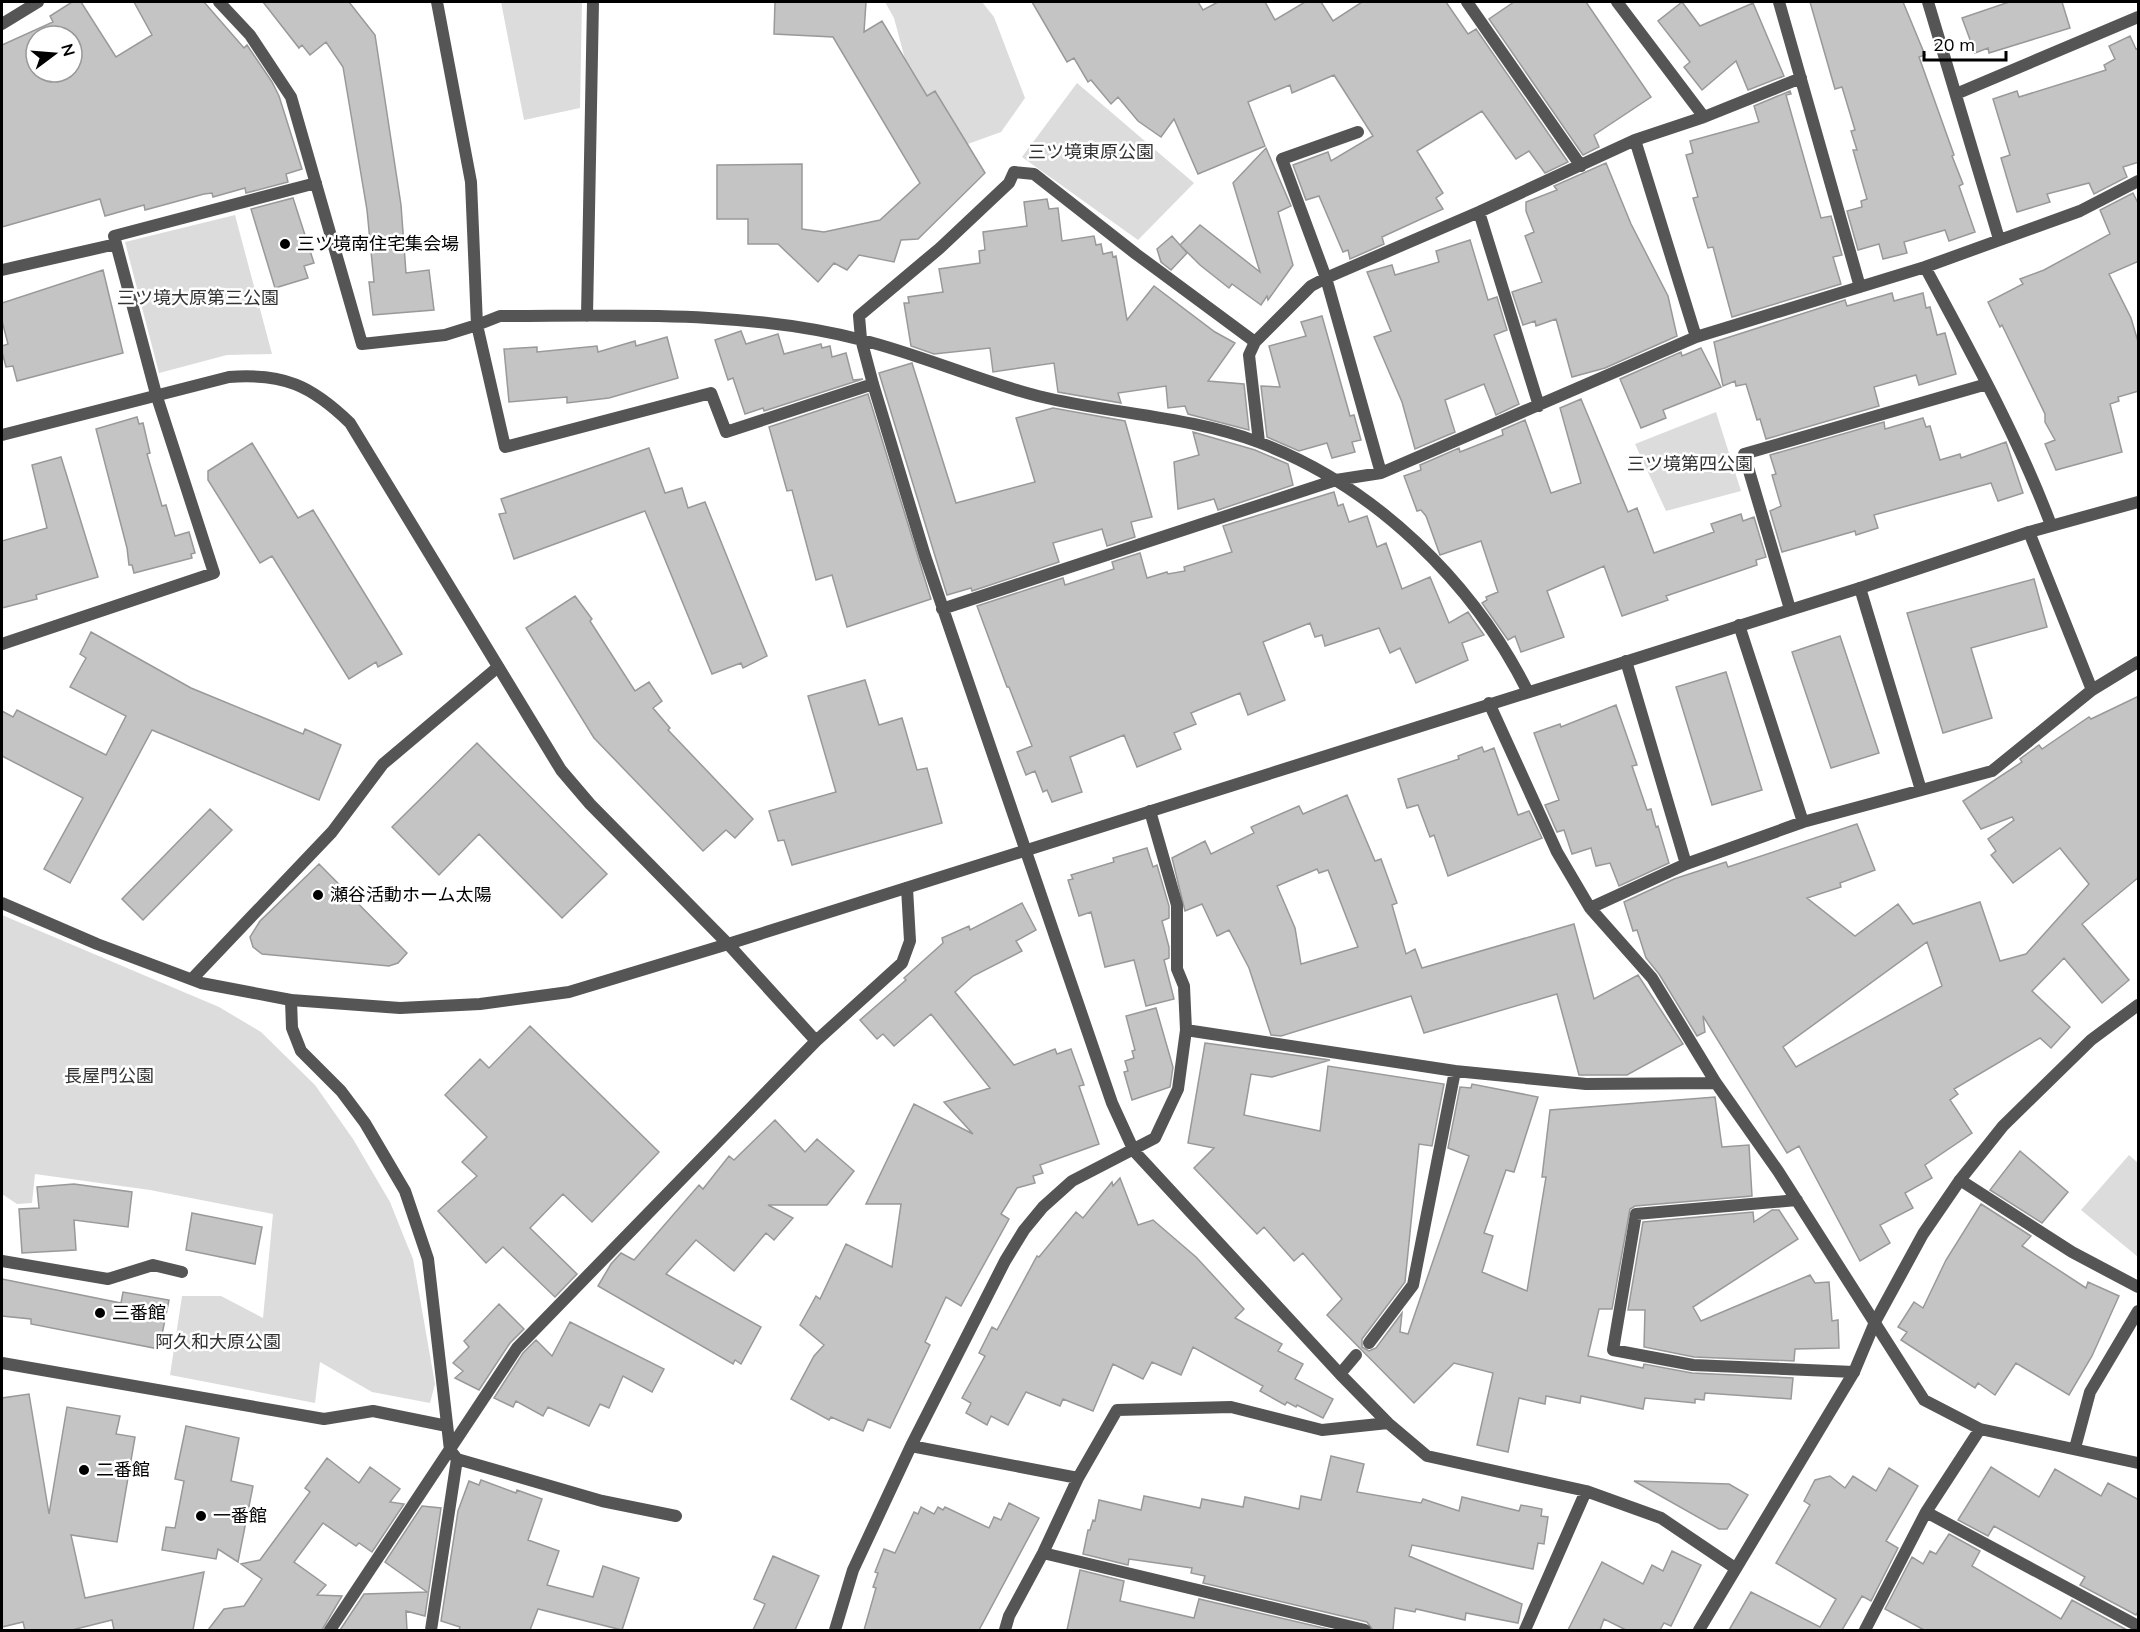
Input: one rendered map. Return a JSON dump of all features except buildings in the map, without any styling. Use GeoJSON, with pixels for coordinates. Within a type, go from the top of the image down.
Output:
{"type":"FeatureCollection","features":[{"type":"Feature","properties":{"kind":"street"},"geometry":{"type":"LineString","coordinates":[[2,24],[38,2]]}},
{"type":"Feature","properties":{"kind":"street"},"geometry":{"type":"LineString","coordinates":[[219,2],[250,35],[291,97],[362,344],[445,335],[500,316],[751,321],[861,339],[1038,395],[1203,427],[1259,442],[1336,480],[1373,504],[1448,574],[1508,652],[1527,692]]}},
{"type":"Feature","properties":{"kind":"street"},"geometry":{"type":"LineString","coordinates":[[437,2],[471,182],[477,325],[505,447],[711,393],[726,432],[873,384]]}},
{"type":"Feature","properties":{"kind":"street"},"geometry":{"type":"LineString","coordinates":[[587,316],[593,2]]}},
{"type":"Feature","properties":{"kind":"street"},"geometry":{"type":"LineString","coordinates":[[1467,2],[1581,166]]}},
{"type":"Feature","properties":{"kind":"street"},"geometry":{"type":"LineString","coordinates":[[1617,2],[1704,117]]}},
{"type":"Feature","properties":{"kind":"street"},"geometry":{"type":"LineString","coordinates":[[1779,2],[1860,287]]}},
{"type":"Feature","properties":{"kind":"street"},"geometry":{"type":"LineString","coordinates":[[1928,2],[1999,240]]}},
{"type":"Feature","properties":{"kind":"street"},"geometry":{"type":"LineString","coordinates":[[1956,94],[2139,17]]}},
{"type":"Feature","properties":{"kind":"street"},"geometry":{"type":"LineString","coordinates":[[1259,442],[1249,355],[1256,342],[1311,286],[1479,213],[1635,140],[1704,117],[1801,78]]}},
{"type":"Feature","properties":{"kind":"street"},"geometry":{"type":"LineString","coordinates":[[1358,132],[1282,159],[1326,278],[1382,473]]}},
{"type":"Feature","properties":{"kind":"street"},"geometry":{"type":"LineString","coordinates":[[1635,140],[1696,337]]}},
{"type":"Feature","properties":{"kind":"street"},"geometry":{"type":"LineString","coordinates":[[1256,342],[1136,254],[1034,174],[1014,172],[1009,183],[948,240],[859,316],[861,339],[873,384],[942,609],[1112,1102],[1134,1151],[1340,1374],[1388,1423],[1427,1456],[1586,1491],[1661,1518],[1735,1568]]}},
{"type":"Feature","properties":{"kind":"street"},"geometry":{"type":"LineString","coordinates":[[942,609],[1336,480],[1382,473],[1696,337],[1925,267],[2080,211],[2139,181]]}},
{"type":"Feature","properties":{"kind":"street"},"geometry":{"type":"LineString","coordinates":[[2,644],[214,573],[156,394],[114,236],[316,183]]}},
{"type":"Feature","properties":{"kind":"street"},"geometry":{"type":"LineString","coordinates":[[1479,213],[1539,406]]}},
{"type":"Feature","properties":{"kind":"street"},"geometry":{"type":"LineString","coordinates":[[2,270],[117,244]]}},
{"type":"Feature","properties":{"kind":"street"},"geometry":{"type":"LineString","coordinates":[[1925,267],[1987,384],[2035,483],[2051,525]]}},
{"type":"Feature","properties":{"kind":"street"},"geometry":{"type":"LineString","coordinates":[[2,435],[229,376],[259,375],[292,383],[324,398],[350,423],[561,770],[590,804],[728,944],[816,1041]]}},
{"type":"Feature","properties":{"kind":"street"},"geometry":{"type":"LineString","coordinates":[[1790,609],[1744,454],[1987,384]]}},
{"type":"Feature","properties":{"kind":"street"},"geometry":{"type":"LineString","coordinates":[[2,903],[97,944],[192,979],[291,1000],[400,1008],[480,1004],[569,992],[1626,662],[2051,525],[2139,502]]}},
{"type":"Feature","properties":{"kind":"street"},"geometry":{"type":"LineString","coordinates":[[2029,532],[2092,690]]}},
{"type":"Feature","properties":{"kind":"street"},"geometry":{"type":"LineString","coordinates":[[1860,588],[1921,790]]}},
{"type":"Feature","properties":{"kind":"street"},"geometry":{"type":"LineString","coordinates":[[1739,625],[1803,822]]}},
{"type":"Feature","properties":{"kind":"street"},"geometry":{"type":"LineString","coordinates":[[1626,662],[1686,864]]}},
{"type":"Feature","properties":{"kind":"street"},"geometry":{"type":"LineString","coordinates":[[1590,908],[1686,864],[1803,822],[1992,771],[2092,690],[2139,662]]}},
{"type":"Feature","properties":{"kind":"street"},"geometry":{"type":"LineString","coordinates":[[192,979],[332,832],[383,764],[498,667]]}},
{"type":"Feature","properties":{"kind":"street"},"geometry":{"type":"LineString","coordinates":[[1489,703],[1557,852],[1590,908],[1652,978],[1716,1083],[1797,1200],[1924,1400],[1980,1429],[2139,1463]]}},
{"type":"Feature","properties":{"kind":"street"},"geometry":{"type":"LineString","coordinates":[[835,1630],[853,1570],[911,1446],[982,1303],[1024,1230],[1042,1207],[1072,1181],[1134,1151],[1155,1138],[1178,1089],[1186,1029],[1184,986],[1177,969],[1177,905],[1150,811]]}},
{"type":"Feature","properties":{"kind":"street"},"geometry":{"type":"LineString","coordinates":[[330,1630],[453,1454],[517,1348],[816,1041],[902,963],[910,941],[907,888]]}},
{"type":"Feature","properties":{"kind":"street"},"geometry":{"type":"LineString","coordinates":[[291,1000],[292,1028],[301,1051],[341,1091],[365,1123],[405,1191],[428,1259],[447,1426],[453,1454],[431,1630]]}},
{"type":"Feature","properties":{"kind":"street"},"geometry":{"type":"LineString","coordinates":[[1699,1630],[1854,1372],[1875,1322],[1923,1234],[1960,1180],[2003,1126],[2091,1041],[2139,1005]]}},
{"type":"Feature","properties":{"kind":"street"},"geometry":{"type":"LineString","coordinates":[[1186,1029],[1455,1071],[1586,1084],[1716,1083]]}},
{"type":"Feature","properties":{"kind":"street"},"geometry":{"type":"LineString","coordinates":[[1369,1343],[1413,1285],[1455,1071]]}},
{"type":"Feature","properties":{"kind":"street"},"geometry":{"type":"LineString","coordinates":[[1960,1180],[2072,1252],[2139,1287]]}},
{"type":"Feature","properties":{"kind":"street"},"geometry":{"type":"LineString","coordinates":[[1797,1200],[1636,1214],[1613,1350],[1694,1365],[1854,1372]]}},
{"type":"Feature","properties":{"kind":"street"},"geometry":{"type":"LineString","coordinates":[[2,1261],[108,1279],[153,1265],[182,1272]]}},
{"type":"Feature","properties":{"kind":"street"},"geometry":{"type":"LineString","coordinates":[[2075,1448],[2090,1392],[2139,1311]]}},
{"type":"Feature","properties":{"kind":"street"},"geometry":{"type":"LineString","coordinates":[[1340,1374],[1356,1355]]}},
{"type":"Feature","properties":{"kind":"street"},"geometry":{"type":"LineString","coordinates":[[2,1363],[324,1419],[373,1411],[447,1426]]}},
{"type":"Feature","properties":{"kind":"street"},"geometry":{"type":"LineString","coordinates":[[1005,1630],[1009,1616],[1043,1553],[1078,1478],[1117,1410],[1231,1407],[1322,1430],[1388,1423]]}},
{"type":"Feature","properties":{"kind":"street"},"geometry":{"type":"LineString","coordinates":[[1865,1630],[1926,1512],[1980,1429]]}},
{"type":"Feature","properties":{"kind":"street"},"geometry":{"type":"LineString","coordinates":[[911,1446],[1078,1478]]}},
{"type":"Feature","properties":{"kind":"street"},"geometry":{"type":"LineString","coordinates":[[453,1454],[602,1501],[676,1516]]}},
{"type":"Feature","properties":{"kind":"street"},"geometry":{"type":"LineString","coordinates":[[1525,1630],[1586,1491]]}},
{"type":"Feature","properties":{"kind":"street"},"geometry":{"type":"LineString","coordinates":[[1926,1512],[2139,1626]]}},
{"type":"Feature","properties":{"kind":"street"},"geometry":{"type":"LineString","coordinates":[[1043,1553],[1365,1630]]}},
{"type":"Feature","properties":{"kind":"green space"},"geometry":{"type":"Polygon","coordinates":[[[501,2],[582,2],[580,108],[524,120],[501,2]]]}},
{"type":"Feature","properties":{"kind":"green space"},"geometry":{"type":"Polygon","coordinates":[[[885,2],[982,2],[994,17],[1025,98],[1001,132],[954,149],[910,78],[894,18],[885,2]]]}},
{"type":"Feature","properties":{"kind":"green space","name":"三ツ境東原公園"},"geometry":{"type":"Polygon","coordinates":[[[1077,83],[1194,183],[1138,240],[1022,157],[1077,83]]]}},
{"type":"Feature","properties":{"kind":"green space","name":"三ツ境大原第三公園"},"geometry":{"type":"Polygon","coordinates":[[[235,215],[272,354],[227,355],[159,373],[125,242],[235,215]]]}},
{"type":"Feature","properties":{"kind":"green space","name":"三ツ境第四公園"},"geometry":{"type":"Polygon","coordinates":[[[1716,412],[1741,491],[1666,511],[1635,444],[1716,412]]]}},
{"type":"Feature","properties":{"kind":"green space","name":"長屋門公園"},"geometry":{"type":"Polygon","coordinates":[[[2,915],[219,1007],[261,1032],[315,1085],[353,1139],[390,1202],[413,1259],[435,1384],[430,1403],[372,1392],[320,1362],[315,1403],[170,1375],[182,1296],[221,1296],[263,1318],[273,1214],[150,1190],[35,1174],[32,1203],[17,1204],[2,1194],[2,915]]]}},
{"type":"Feature","properties":{"kind":"green space"},"geometry":{"type":"Polygon","coordinates":[[[2129,1155],[2138,1163],[2138,1257],[2081,1210],[2129,1155]]]}},
{"type":"Feature","properties":{"kind":"place","name":"三ツ境南住宅集会場"},"geometry":{"type":"Point","coordinates":[285,244]}},
{"type":"Feature","properties":{"kind":"place","name":"瀬谷活動ホーム太陽"},"geometry":{"type":"Point","coordinates":[318,895]}},
{"type":"Feature","properties":{"kind":"place","name":"三番館"},"geometry":{"type":"Point","coordinates":[100,1313]}},
{"type":"Feature","properties":{"kind":"place","name":"二番館"},"geometry":{"type":"Point","coordinates":[84,1470]}},
{"type":"Feature","properties":{"kind":"place","name":"一番館"},"geometry":{"type":"Point","coordinates":[201,1516]}},
{"type":"Feature","properties":{"kind":"park label","name":"阿久和大原公園"},"geometry":{"type":"Point","coordinates":[218,1342]}}]}
